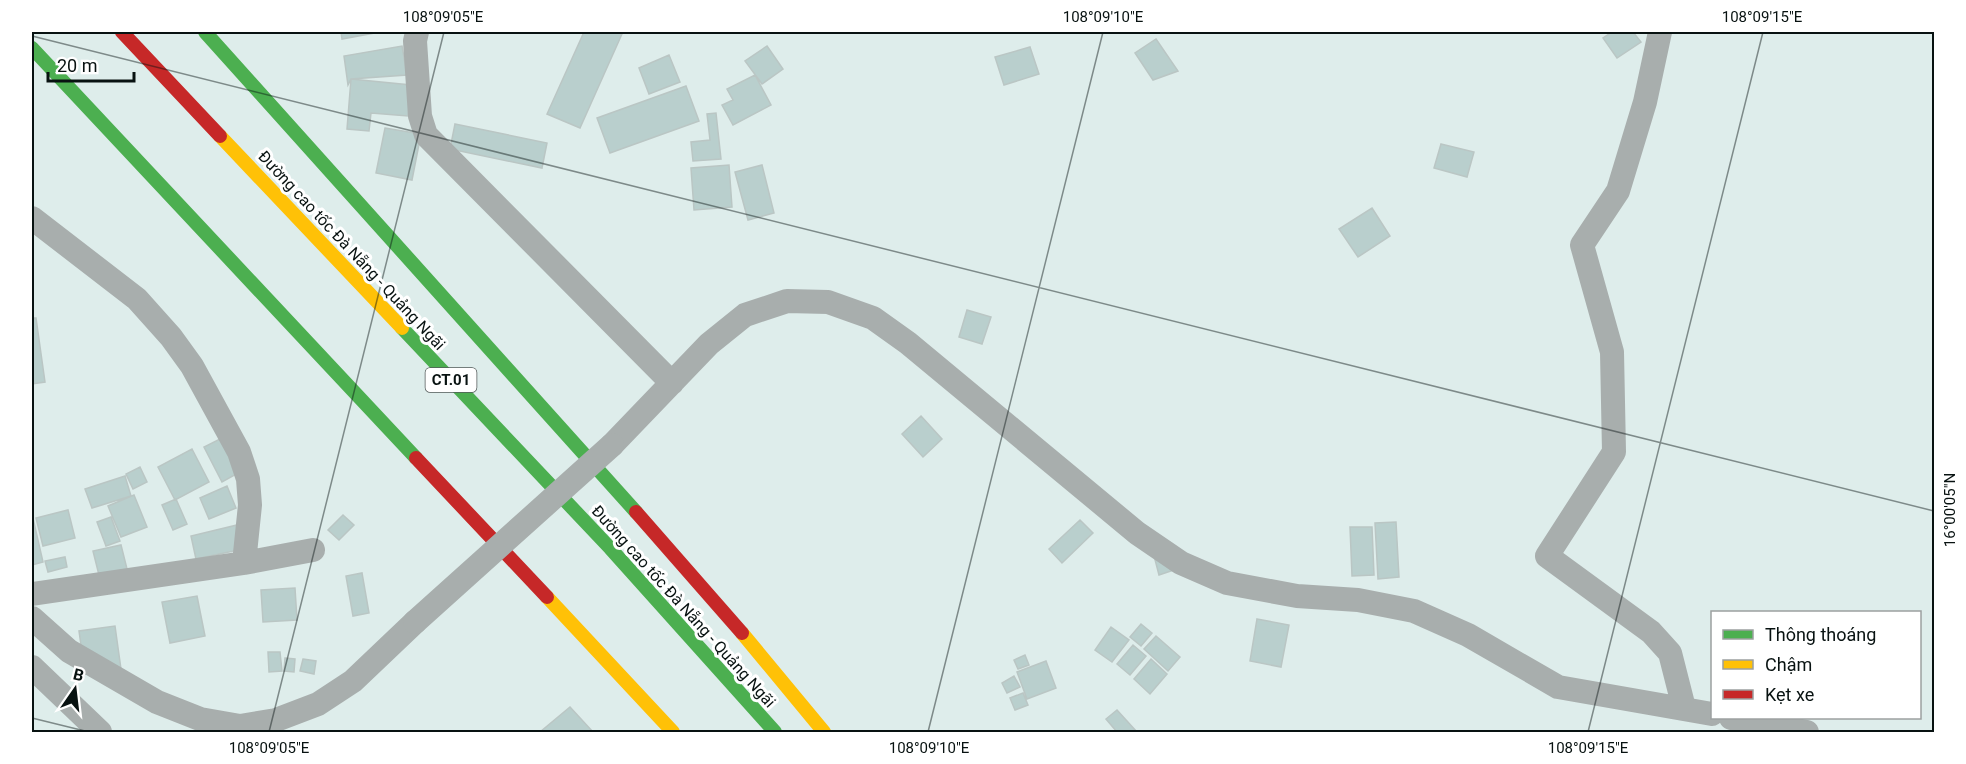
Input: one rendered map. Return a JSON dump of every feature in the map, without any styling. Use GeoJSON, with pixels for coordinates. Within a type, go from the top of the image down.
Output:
{"type":"FeatureCollection","features":[{"type":"Feature","properties":{"kind":"highway","name":"Đường cao tốc Đà Nẵng - Quảng Ngãi"},"geometry":{"type":"LineString","coordinates":[[122,32],[610,548],[775,732]]}},
{"type":"Feature","properties":{"kind":"highway"},"geometry":{"type":"LineString","coordinates":[[205,32],[694,576],[824,732]]}},
{"type":"Feature","properties":{"kind":"highway"},"geometry":{"type":"LineString","coordinates":[[32,48],[673,732]]}},
{"type":"Feature","properties":{"kind":"street"},"geometry":{"type":"LineString","coordinates":[[417,32],[415,41],[420,116],[426,135],[672,383]]}},
{"type":"Feature","properties":{"kind":"street"},"geometry":{"type":"LineString","coordinates":[[1660,32],[1645,102],[1618,191],[1582,244],[1612,352],[1614,452],[1547,556],[1651,632],[1670,653],[1684,708]]}},
{"type":"Feature","properties":{"kind":"street"},"geometry":{"type":"LineString","coordinates":[[32,218],[137,299],[171,337],[192,366],[239,452],[248,479],[250,505],[244,563]]}},
{"type":"Feature","properties":{"kind":"street"},"geometry":{"type":"LineString","coordinates":[[32,618],[69,651],[157,702],[200,719],[240,726],[276,720],[318,704],[353,681],[415,622],[612,445],[709,345],[745,315],[787,301],[828,302],[873,318],[908,343],[1137,533],[1181,563],[1227,583],[1297,596],[1358,600],[1414,611],[1468,635],[1558,687],[1711,714]]}},
{"type":"Feature","properties":{"kind":"street"},"geometry":{"type":"LineString","coordinates":[[32,594],[244,563],[313,550]]}},
{"type":"Feature","properties":{"kind":"street"},"geometry":{"type":"LineString","coordinates":[[32,667],[100,732]]}},
{"type":"Feature","properties":{"kind":"street"},"geometry":{"type":"LineString","coordinates":[[1741,719],[1807,732]]}},
{"type":"Feature","properties":{"kind":"building"},"geometry":{"type":"Polygon","coordinates":[[[341,32],[380,32],[342,39],[341,32]]]}},
{"type":"Feature","properties":{"kind":"building"},"geometry":{"type":"Polygon","coordinates":[[[584,32],[622,34],[580,128],[547,114],[584,32]]]}},
{"type":"Feature","properties":{"kind":"building"},"geometry":{"type":"Polygon","coordinates":[[[1612,32],[1633,32],[1641,42],[1617,58],[1603,38],[1612,32]]]}},
{"type":"Feature","properties":{"kind":"building"},"geometry":{"type":"Polygon","coordinates":[[[1156,39],[1178,71],[1153,80],[1135,53],[1156,39]]]}},
{"type":"Feature","properties":{"kind":"building"},"geometry":{"type":"Polygon","coordinates":[[[402,46],[407,75],[351,79],[348,85],[344,56],[402,46]]]}},
{"type":"Feature","properties":{"kind":"building"},"geometry":{"type":"Polygon","coordinates":[[[767,46],[783,69],[762,84],[745,61],[767,46]]]}},
{"type":"Feature","properties":{"kind":"building"},"geometry":{"type":"Polygon","coordinates":[[[1030,47],[1039,74],[1004,85],[995,57],[1030,47]]]}},
{"type":"Feature","properties":{"kind":"building"},"geometry":{"type":"Polygon","coordinates":[[[669,55],[680,82],[649,94],[639,68],[669,55]]]}},
{"type":"Feature","properties":{"kind":"building"},"geometry":{"type":"Polygon","coordinates":[[[755,75],[771,105],[733,125],[722,105],[733,100],[727,89],[755,75]]]}},
{"type":"Feature","properties":{"kind":"building"},"geometry":{"type":"Polygon","coordinates":[[[351,79],[411,85],[408,116],[371,113],[369,131],[347,129],[351,79]]]}},
{"type":"Feature","properties":{"kind":"building"},"geometry":{"type":"Polygon","coordinates":[[[686,86],[699,121],[610,153],[597,118],[686,86]]]}},
{"type":"Feature","properties":{"kind":"building"},"geometry":{"type":"Polygon","coordinates":[[[716,113],[721,159],[693,161],[691,142],[710,140],[707,114],[716,113]]]}},
{"type":"Feature","properties":{"kind":"building"},"geometry":{"type":"Polygon","coordinates":[[[455,124],[547,143],[542,168],[450,149],[455,124]]]}},
{"type":"Feature","properties":{"kind":"building"},"geometry":{"type":"Polygon","coordinates":[[[385,128],[421,134],[412,180],[376,173],[385,128]]]}},
{"type":"Feature","properties":{"kind":"building"},"geometry":{"type":"Polygon","coordinates":[[[1441,144],[1474,152],[1467,177],[1434,168],[1441,144]]]}},
{"type":"Feature","properties":{"kind":"building"},"geometry":{"type":"Polygon","coordinates":[[[729,165],[732,207],[694,210],[691,168],[729,165]]]}},
{"type":"Feature","properties":{"kind":"building"},"geometry":{"type":"Polygon","coordinates":[[[762,165],[774,213],[748,220],[735,172],[762,165]]]}},
{"type":"Feature","properties":{"kind":"building"},"geometry":{"type":"Polygon","coordinates":[[[1372,208],[1390,236],[1358,257],[1339,229],[1372,208]]]}},
{"type":"Feature","properties":{"kind":"building"},"geometry":{"type":"Polygon","coordinates":[[[967,310],[991,317],[982,344],[959,337],[967,310]]]}},
{"type":"Feature","properties":{"kind":"building"},"geometry":{"type":"Polygon","coordinates":[[[32,318],[36,318],[45,382],[32,384],[32,318]]]}},
{"type":"Feature","properties":{"kind":"building"},"geometry":{"type":"Polygon","coordinates":[[[921,416],[942,439],[923,457],[902,434],[921,416]]]}},
{"type":"Feature","properties":{"kind":"building"},"geometry":{"type":"Polygon","coordinates":[[[222,438],[240,472],[222,482],[204,447],[222,438]]]}},
{"type":"Feature","properties":{"kind":"building"},"geometry":{"type":"Polygon","coordinates":[[[192,449],[209,482],[175,500],[158,467],[192,449]]]}},
{"type":"Feature","properties":{"kind":"building"},"geometry":{"type":"Polygon","coordinates":[[[140,467],[147,482],[133,489],[126,474],[140,467]]]}},
{"type":"Feature","properties":{"kind":"building"},"geometry":{"type":"Polygon","coordinates":[[[125,476],[131,496],[92,508],[85,489],[125,476]]]}},
{"type":"Feature","properties":{"kind":"building"},"geometry":{"type":"Polygon","coordinates":[[[227,486],[236,508],[209,519],[200,498],[227,486]]]}},
{"type":"Feature","properties":{"kind":"building"},"geometry":{"type":"Polygon","coordinates":[[[134,495],[147,527],[121,537],[108,506],[134,495]]]}},
{"type":"Feature","properties":{"kind":"building"},"geometry":{"type":"Polygon","coordinates":[[[176,499],[187,524],[173,530],[162,505],[176,499]]]}},
{"type":"Feature","properties":{"kind":"building"},"geometry":{"type":"Polygon","coordinates":[[[68,510],[75,538],[43,546],[36,518],[68,510]]]}},
{"type":"Feature","properties":{"kind":"building"},"geometry":{"type":"Polygon","coordinates":[[[32,514],[43,562],[32,565],[32,514]]]}},
{"type":"Feature","properties":{"kind":"building"},"geometry":{"type":"Polygon","coordinates":[[[343,515],[354,525],[339,540],[328,530],[343,515]]]}},
{"type":"Feature","properties":{"kind":"building"},"geometry":{"type":"Polygon","coordinates":[[[111,517],[120,541],[106,546],[97,522],[111,517]]]}},
{"type":"Feature","properties":{"kind":"building"},"geometry":{"type":"Polygon","coordinates":[[[1080,520],[1093,533],[1062,563],[1049,549],[1080,520]]]}},
{"type":"Feature","properties":{"kind":"building"},"geometry":{"type":"Polygon","coordinates":[[[1396,522],[1399,577],[1378,579],[1375,523],[1396,522]]]}},
{"type":"Feature","properties":{"kind":"building"},"geometry":{"type":"Polygon","coordinates":[[[237,525],[243,549],[196,559],[191,536],[237,525]]]}},
{"type":"Feature","properties":{"kind":"building"},"geometry":{"type":"Polygon","coordinates":[[[1350,527],[1372,527],[1374,575],[1352,576],[1350,527]]]}},
{"type":"Feature","properties":{"kind":"building"},"geometry":{"type":"Polygon","coordinates":[[[121,545],[127,569],[99,575],[93,551],[121,545]]]}},
{"type":"Feature","properties":{"kind":"building"},"geometry":{"type":"Polygon","coordinates":[[[1153,552],[1174,570],[1159,575],[1153,552]]]}},
{"type":"Feature","properties":{"kind":"building"},"geometry":{"type":"Polygon","coordinates":[[[65,557],[67,567],[48,572],[45,561],[65,557]]]}},
{"type":"Feature","properties":{"kind":"building"},"geometry":{"type":"Polygon","coordinates":[[[362,573],[369,613],[353,616],[346,576],[362,573]]]}},
{"type":"Feature","properties":{"kind":"building"},"geometry":{"type":"Polygon","coordinates":[[[295,588],[297,620],[263,622],[261,590],[295,588]]]}},
{"type":"Feature","properties":{"kind":"building"},"geometry":{"type":"Polygon","coordinates":[[[197,596],[205,636],[170,643],[162,602],[197,596]]]}},
{"type":"Feature","properties":{"kind":"building"},"geometry":{"type":"Polygon","coordinates":[[[1257,619],[1289,625],[1281,667],[1250,661],[1257,619]]]}},
{"type":"Feature","properties":{"kind":"building"},"geometry":{"type":"Polygon","coordinates":[[[1141,624],[1152,633],[1141,646],[1130,637],[1141,624]]]}},
{"type":"Feature","properties":{"kind":"building"},"geometry":{"type":"Polygon","coordinates":[[[115,626],[121,669],[85,674],[79,631],[115,626]]]}},
{"type":"Feature","properties":{"kind":"building"},"geometry":{"type":"Polygon","coordinates":[[[1111,627],[1129,640],[1112,662],[1095,650],[1111,627]]]}},
{"type":"Feature","properties":{"kind":"building"},"geometry":{"type":"Polygon","coordinates":[[[1156,636],[1180,657],[1168,671],[1144,649],[1156,636]]]}},
{"type":"Feature","properties":{"kind":"building"},"geometry":{"type":"Polygon","coordinates":[[[1133,645],[1146,656],[1130,675],[1117,664],[1133,645]]]}},
{"type":"Feature","properties":{"kind":"building"},"geometry":{"type":"Polygon","coordinates":[[[268,652],[280,652],[282,671],[269,672],[268,652]]]}},
{"type":"Feature","properties":{"kind":"building"},"geometry":{"type":"Polygon","coordinates":[[[1025,655],[1029,665],[1018,669],[1014,660],[1025,655]]]}},
{"type":"Feature","properties":{"kind":"building"},"geometry":{"type":"Polygon","coordinates":[[[285,658],[295,659],[294,672],[284,671],[285,658]]]}},
{"type":"Feature","properties":{"kind":"building"},"geometry":{"type":"Polygon","coordinates":[[[303,659],[316,661],[314,674],[300,671],[303,659]]]}},
{"type":"Feature","properties":{"kind":"building"},"geometry":{"type":"Polygon","coordinates":[[[1151,659],[1167,674],[1150,694],[1134,679],[1151,659]]]}},
{"type":"Feature","properties":{"kind":"building"},"geometry":{"type":"Polygon","coordinates":[[[1046,661],[1056,688],[1027,699],[1017,672],[1046,661]]]}},
{"type":"Feature","properties":{"kind":"building"},"geometry":{"type":"Polygon","coordinates":[[[1014,676],[1020,687],[1007,693],[1002,683],[1014,676]]]}},
{"type":"Feature","properties":{"kind":"building"},"geometry":{"type":"Polygon","coordinates":[[[1023,693],[1028,705],[1015,710],[1010,698],[1023,693]]]}},
{"type":"Feature","properties":{"kind":"building"},"geometry":{"type":"Polygon","coordinates":[[[570,707],[593,732],[540,732],[570,707]]]}},
{"type":"Feature","properties":{"kind":"building"},"geometry":{"type":"Polygon","coordinates":[[[1117,710],[1137,732],[1117,732],[1106,719],[1117,710]]]}},
{"type":"Feature","properties":{"kind":"traffic: fast"},"geometry":{"type":"LineString","coordinates":[[205,32],[636,512]]}},
{"type":"Feature","properties":{"kind":"traffic: fast"},"geometry":{"type":"LineString","coordinates":[[32,48],[416,458]]}},
{"type":"Feature","properties":{"kind":"traffic: fast"},"geometry":{"type":"LineString","coordinates":[[402,328],[610,548],[775,732]]}},
{"type":"Feature","properties":{"kind":"traffic: slow"},"geometry":{"type":"LineString","coordinates":[[220,136],[402,328]]}},
{"type":"Feature","properties":{"kind":"traffic: slow"},"geometry":{"type":"LineString","coordinates":[[547,597],[673,732]]}},
{"type":"Feature","properties":{"kind":"traffic: slow"},"geometry":{"type":"LineString","coordinates":[[742,633],[824,732]]}},
{"type":"Feature","properties":{"kind":"traffic: jam"},"geometry":{"type":"LineString","coordinates":[[122,32],[220,136]]}},
{"type":"Feature","properties":{"kind":"traffic: jam"},"geometry":{"type":"LineString","coordinates":[[416,458],[547,597]]}},
{"type":"Feature","properties":{"kind":"traffic: jam"},"geometry":{"type":"LineString","coordinates":[[636,512],[742,633]]}}]}
